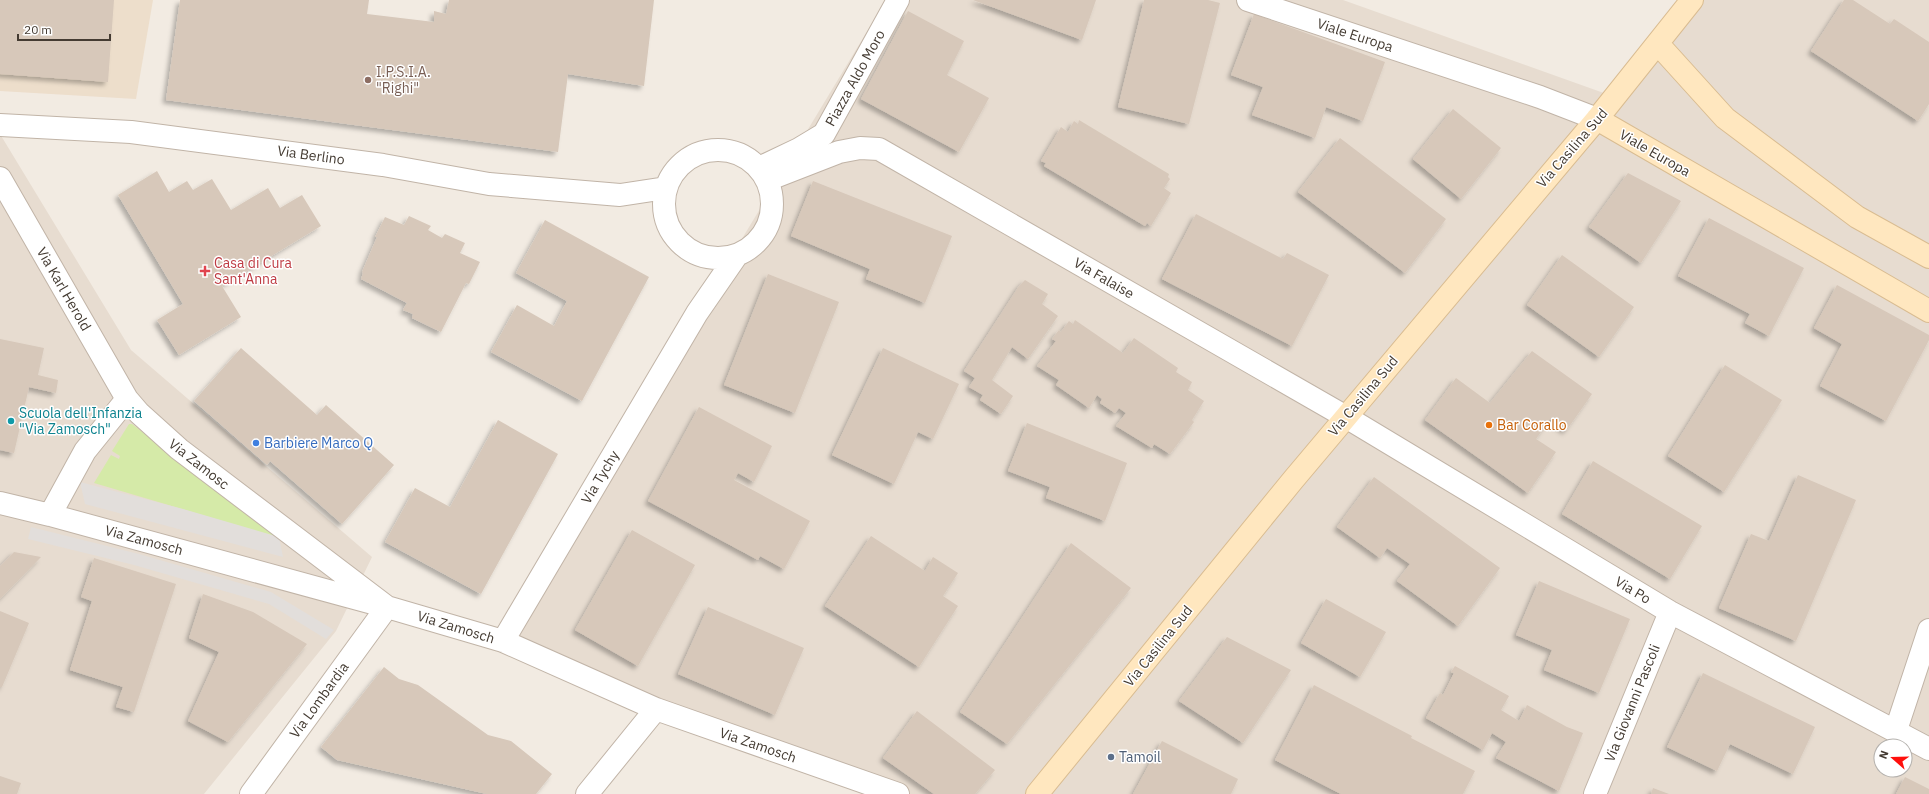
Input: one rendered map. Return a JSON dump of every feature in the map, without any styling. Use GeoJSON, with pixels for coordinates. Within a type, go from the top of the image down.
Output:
{"type":"FeatureCollection","features":[{"type":"Feature","properties":{"kind":"main road","name":"Via Casilina Sud"},"geometry":{"type":"LineString","coordinates":[[1037,794],[1293,480],[1597,119],[1692,0]]}},
{"type":"Feature","properties":{"kind":"main road"},"geometry":{"type":"LineString","coordinates":[[1658,44],[1725,118],[1858,217],[1929,257]]}},
{"type":"Feature","properties":{"kind":"main road","name":"Viale Europa"},"geometry":{"type":"LineString","coordinates":[[1597,119],[1929,311]]}},
{"type":"Feature","properties":{"kind":"street","name":"Piazza Aldo Moro"},"geometry":{"type":"LineString","coordinates":[[763,174],[824,134],[898,0]]}},
{"type":"Feature","properties":{"kind":"street","name":"Viale Europa"},"geometry":{"type":"LineString","coordinates":[[1248,0],[1540,97],[1597,119]]}},
{"type":"Feature","properties":{"kind":"street","name":"Via Berlino"},"geometry":{"type":"LineString","coordinates":[[0,125],[131,132],[383,165],[489,184],[620,195],[666,188]]}},
{"type":"Feature","properties":{"kind":"street","name":"Via Falaise"},"geometry":{"type":"LineString","coordinates":[[763,174],[839,152],[860,148],[879,149],[1346,417]]}},
{"type":"Feature","properties":{"kind":"street"},"geometry":{"type":"LineString","coordinates":[[726,150],[738,153],[750,159],[763,174],[772,202],[769,224],[761,238],[750,248],[737,255],[723,258],[708,257],[693,252],[681,244],[672,232],[665,212],[664,203],[666,188],[671,177],[679,166],[689,158],[707,151],[726,150]]}},
{"type":"Feature","properties":{"kind":"street","name":"Via Karl Herold"},"geometry":{"type":"LineString","coordinates":[[0,178],[128,399]]}},
{"type":"Feature","properties":{"kind":"street","name":"Via Berlino"},"geometry":{"type":"LineString","coordinates":[[620,195],[665,212]]}},
{"type":"Feature","properties":{"kind":"street","name":"Via Tychy"},"geometry":{"type":"LineString","coordinates":[[503,641],[697,313],[737,255]]}},
{"type":"Feature","properties":{"kind":"street","name":"Via Tychy"},"geometry":{"type":"LineString","coordinates":[[697,313],[704,284],[708,257]]}},
{"type":"Feature","properties":{"kind":"street"},"geometry":{"type":"LineString","coordinates":[[50,515],[85,451],[128,399]]}},
{"type":"Feature","properties":{"kind":"street","name":"Via Zamosc"},"geometry":{"type":"LineString","coordinates":[[128,399],[139,413],[178,449],[387,607]]}},
{"type":"Feature","properties":{"kind":"street","name":"Via Po"},"geometry":{"type":"LineString","coordinates":[[1346,417],[1670,612],[1896,730],[1929,749]]}},
{"type":"Feature","properties":{"kind":"street","name":"Via Zamosch"},"geometry":{"type":"LineString","coordinates":[[0,503],[50,515],[387,607],[503,641],[656,710],[898,794]]}},
{"type":"Feature","properties":{"kind":"street","name":"Via Lombardia"},"geometry":{"type":"LineString","coordinates":[[251,794],[387,607]]}},
{"type":"Feature","properties":{"kind":"street","name":"Via Giovanni Pascoli"},"geometry":{"type":"LineString","coordinates":[[1595,794],[1670,612]]}},
{"type":"Feature","properties":{"kind":"street"},"geometry":{"type":"LineString","coordinates":[[1896,730],[1929,630]]}},
{"type":"Feature","properties":{"kind":"street"},"geometry":{"type":"LineString","coordinates":[[587,794],[656,710]]}},
{"type":"Feature","properties":{"kind":"shaded area"},"geometry":{"type":"Polygon","coordinates":[[[0,0],[153,0],[136,99],[0,91],[0,0]]]}},
{"type":"Feature","properties":{"kind":"shaded area"},"geometry":{"type":"Polygon","coordinates":[[[886,0],[1343,0],[1615,97],[1684,0],[1929,0],[1929,794],[896,794],[503,641],[515,615],[886,0]]]}},
{"type":"Feature","properties":{"kind":"shaded area"},"geometry":{"type":"Polygon","coordinates":[[[0,134],[131,350],[372,557],[336,631],[204,794],[0,794],[0,134]]]}},
{"type":"Feature","properties":{"kind":"shaded area"},"geometry":{"type":"Polygon","coordinates":[[[80,482],[183,509],[279,537],[283,557],[85,504],[80,482]]]}},
{"type":"Feature","properties":{"kind":"shaded area"},"geometry":{"type":"Polygon","coordinates":[[[31,527],[139,554],[271,592],[334,630],[326,639],[269,604],[134,565],[28,539],[31,527]]]}},
{"type":"Feature","properties":{"kind":"green space"},"geometry":{"type":"Polygon","coordinates":[[[129,424],[132,424],[280,538],[94,483],[111,455],[119,459],[120,456],[112,451],[129,424]]]}},
{"type":"Feature","properties":{"kind":"building"},"geometry":{"type":"Polygon","coordinates":[[[0,0],[114,0],[108,82],[0,74],[0,0]]]}},
{"type":"Feature","properties":{"kind":"building","name":"I.P.S.I.A. \"Righi\""},"geometry":{"type":"Polygon","coordinates":[[[180,0],[369,0],[367,14],[434,22],[434,11],[446,14],[449,0],[654,0],[644,86],[568,74],[558,152],[166,100],[180,0]]]}},
{"type":"Feature","properties":{"kind":"building"},"geometry":{"type":"Polygon","coordinates":[[[973,0],[1096,0],[1082,40],[973,0]]]}},
{"type":"Feature","properties":{"kind":"building"},"geometry":{"type":"Polygon","coordinates":[[[1144,0],[1208,0],[1220,3],[1189,124],[1118,107],[1144,0]]]}},
{"type":"Feature","properties":{"kind":"building"},"geometry":{"type":"Polygon","coordinates":[[[1844,0],[1853,0],[1890,24],[1894,19],[1929,42],[1929,104],[1918,121],[1811,51],[1844,0]]]}},
{"type":"Feature","properties":{"kind":"building"},"geometry":{"type":"Polygon","coordinates":[[[908,11],[964,41],[947,75],[989,98],[959,152],[861,99],[908,11]]]}},
{"type":"Feature","properties":{"kind":"building"},"geometry":{"type":"Polygon","coordinates":[[[1254,14],[1385,62],[1363,121],[1326,107],[1315,138],[1252,115],[1263,87],[1231,75],[1254,14]]]}},
{"type":"Feature","properties":{"kind":"building"},"geometry":{"type":"Polygon","coordinates":[[[1453,109],[1501,148],[1461,199],[1413,159],[1453,109]]]}},
{"type":"Feature","properties":{"kind":"building"},"geometry":{"type":"Polygon","coordinates":[[[1079,120],[1169,174],[1168,177],[1170,179],[1164,188],[1171,193],[1151,226],[1147,223],[1145,226],[1044,166],[1046,163],[1041,161],[1061,127],[1068,132],[1074,121],[1078,124],[1079,120]]]}},
{"type":"Feature","properties":{"kind":"building"},"geometry":{"type":"Polygon","coordinates":[[[1340,138],[1446,219],[1405,273],[1298,192],[1340,138]]]}},
{"type":"Feature","properties":{"kind":"building","name":"Casa di Cura Sant'Anna"},"geometry":{"type":"Polygon","coordinates":[[[157,171],[169,192],[187,181],[193,190],[212,179],[231,210],[268,188],[280,208],[302,195],[321,226],[222,286],[241,317],[179,355],[157,320],[183,304],[118,195],[157,171]]]}},
{"type":"Feature","properties":{"kind":"building"},"geometry":{"type":"Polygon","coordinates":[[[1628,173],[1681,201],[1641,263],[1589,227],[1628,173]]]}},
{"type":"Feature","properties":{"kind":"building"},"geometry":{"type":"Polygon","coordinates":[[[813,181],[952,236],[925,303],[866,279],[870,269],[791,236],[813,181]]]}},
{"type":"Feature","properties":{"kind":"building"},"geometry":{"type":"Polygon","coordinates":[[[1196,214],[1283,259],[1287,253],[1329,275],[1292,346],[1162,279],[1196,214]]]}},
{"type":"Feature","properties":{"kind":"building"},"geometry":{"type":"Polygon","coordinates":[[[409,216],[431,226],[428,230],[442,238],[445,234],[465,243],[460,253],[480,262],[469,284],[466,283],[441,332],[412,318],[413,314],[403,310],[407,303],[361,279],[362,272],[377,237],[375,237],[385,217],[404,225],[409,216]]]}},
{"type":"Feature","properties":{"kind":"building"},"geometry":{"type":"Polygon","coordinates":[[[1709,218],[1804,268],[1769,336],[1745,323],[1750,314],[1678,276],[1709,218]]]}},
{"type":"Feature","properties":{"kind":"building"},"geometry":{"type":"Polygon","coordinates":[[[545,220],[649,277],[582,401],[491,352],[517,305],[554,326],[567,301],[516,273],[545,220]]]}},
{"type":"Feature","properties":{"kind":"building"},"geometry":{"type":"Polygon","coordinates":[[[1562,255],[1634,307],[1599,357],[1527,305],[1562,255]]]}},
{"type":"Feature","properties":{"kind":"building"},"geometry":{"type":"Polygon","coordinates":[[[768,274],[839,302],[795,413],[724,385],[768,274]]]}},
{"type":"Feature","properties":{"kind":"building"},"geometry":{"type":"Polygon","coordinates":[[[1025,280],[1048,294],[1042,304],[1058,316],[1028,359],[1012,347],[992,380],[1013,396],[1001,414],[980,400],[983,395],[969,387],[975,378],[964,371],[1019,286],[1025,280]]]}},
{"type":"Feature","properties":{"kind":"building"},"geometry":{"type":"Polygon","coordinates":[[[1837,285],[1929,335],[1929,340],[1886,421],[1820,386],[1842,344],[1814,328],[1837,285]]]}},
{"type":"Feature","properties":{"kind":"building"},"geometry":{"type":"Polygon","coordinates":[[[1075,320],[1123,353],[1134,338],[1178,368],[1176,372],[1192,382],[1188,390],[1204,401],[1192,420],[1194,422],[1170,454],[1154,444],[1152,448],[1116,426],[1126,413],[1119,408],[1115,413],[1100,403],[1102,399],[1097,395],[1089,408],[1056,385],[1059,380],[1037,366],[1056,341],[1052,339],[1059,330],[1061,332],[1069,321],[1073,324],[1075,320]]]}},
{"type":"Feature","properties":{"kind":"building","name":"Scuola dell'Infanzia \"Via Zamosch\""},"geometry":{"type":"Polygon","coordinates":[[[0,339],[44,348],[38,375],[58,380],[56,393],[29,387],[14,453],[0,450],[0,339]]]}},
{"type":"Feature","properties":{"kind":"building"},"geometry":{"type":"Polygon","coordinates":[[[241,348],[317,415],[326,405],[394,465],[342,524],[270,461],[267,465],[194,401],[241,348]]]}},
{"type":"Feature","properties":{"kind":"building"},"geometry":{"type":"Polygon","coordinates":[[[883,348],[959,384],[933,439],[918,432],[894,484],[832,455],[883,348]]]}},
{"type":"Feature","properties":{"kind":"building","name":"Bar Corallo"},"geometry":{"type":"Polygon","coordinates":[[[1532,351],[1592,394],[1566,431],[1550,419],[1536,439],[1556,452],[1528,493],[1425,420],[1456,378],[1490,403],[1532,351]]]}},
{"type":"Feature","properties":{"kind":"building"},"geometry":{"type":"Polygon","coordinates":[[[1725,365],[1782,400],[1724,492],[1668,456],[1725,365]]]}},
{"type":"Feature","properties":{"kind":"building"},"geometry":{"type":"Polygon","coordinates":[[[699,407],[772,446],[754,482],[738,473],[734,480],[810,521],[784,569],[760,556],[758,560],[648,501],[699,407]]]}},
{"type":"Feature","properties":{"kind":"building"},"geometry":{"type":"Polygon","coordinates":[[[498,420],[558,454],[481,594],[385,542],[415,488],[450,507],[498,420]]]}},
{"type":"Feature","properties":{"kind":"building"},"geometry":{"type":"Polygon","coordinates":[[[1027,423],[1127,463],[1105,521],[1046,498],[1050,487],[1008,471],[1027,423]]]}},
{"type":"Feature","properties":{"kind":"building"},"geometry":{"type":"Polygon","coordinates":[[[1593,461],[1702,526],[1670,579],[1562,514],[1593,461]]]}},
{"type":"Feature","properties":{"kind":"building"},"geometry":{"type":"Polygon","coordinates":[[[1798,475],[1856,500],[1796,641],[1719,608],[1751,534],[1769,541],[1798,475]]]}},
{"type":"Feature","properties":{"kind":"building"},"geometry":{"type":"Polygon","coordinates":[[[1374,477],[1500,568],[1458,626],[1397,581],[1410,564],[1387,548],[1380,558],[1337,527],[1374,477]]]}},
{"type":"Feature","properties":{"kind":"building"},"geometry":{"type":"Polygon","coordinates":[[[632,530],[695,565],[638,666],[575,630],[632,530]]]}},
{"type":"Feature","properties":{"kind":"building"},"geometry":{"type":"Polygon","coordinates":[[[871,536],[925,571],[933,557],[958,573],[943,596],[958,606],[919,667],[825,606],[871,536]]]}},
{"type":"Feature","properties":{"kind":"building"},"geometry":{"type":"Polygon","coordinates":[[[1071,543],[1131,588],[1007,744],[960,712],[1071,543]]]}},
{"type":"Feature","properties":{"kind":"building"},"geometry":{"type":"Polygon","coordinates":[[[14,552],[41,557],[0,599],[0,566],[14,552]]]}},
{"type":"Feature","properties":{"kind":"building"},"geometry":{"type":"Polygon","coordinates":[[[94,558],[176,584],[134,712],[116,707],[123,687],[70,670],[92,601],[81,597],[94,558]]]}},
{"type":"Feature","properties":{"kind":"building"},"geometry":{"type":"Polygon","coordinates":[[[1539,581],[1630,619],[1599,693],[1544,670],[1552,650],[1516,635],[1539,581]]]}},
{"type":"Feature","properties":{"kind":"building"},"geometry":{"type":"Polygon","coordinates":[[[203,594],[253,612],[307,644],[228,742],[188,721],[219,652],[189,638],[203,594]]]}},
{"type":"Feature","properties":{"kind":"building"},"geometry":{"type":"Polygon","coordinates":[[[1326,599],[1386,632],[1360,677],[1301,643],[1326,599]]]}},
{"type":"Feature","properties":{"kind":"building"},"geometry":{"type":"Polygon","coordinates":[[[708,607],[804,648],[775,715],[678,674],[708,607]]]}},
{"type":"Feature","properties":{"kind":"building"},"geometry":{"type":"Polygon","coordinates":[[[0,611],[29,623],[2,687],[0,687],[0,611]]]}},
{"type":"Feature","properties":{"kind":"building"},"geometry":{"type":"Polygon","coordinates":[[[1227,637],[1291,670],[1243,743],[1179,701],[1227,637]]]}},
{"type":"Feature","properties":{"kind":"building"},"geometry":{"type":"Polygon","coordinates":[[[1455,666],[1509,696],[1501,710],[1519,721],[1527,705],[1567,727],[1583,733],[1559,791],[1496,758],[1506,742],[1492,733],[1483,750],[1426,718],[1440,693],[1443,695],[1454,673],[1451,672],[1455,666]]]}},
{"type":"Feature","properties":{"kind":"building"},"geometry":{"type":"Polygon","coordinates":[[[384,667],[399,679],[418,685],[488,735],[511,741],[552,774],[536,794],[487,794],[337,760],[321,747],[384,667]]]}},
{"type":"Feature","properties":{"kind":"building"},"geometry":{"type":"Polygon","coordinates":[[[1703,673],[1815,727],[1793,774],[1730,744],[1717,771],[1667,747],[1703,673]]]}},
{"type":"Feature","properties":{"kind":"building"},"geometry":{"type":"Polygon","coordinates":[[[1314,685],[1475,771],[1463,794],[1341,794],[1275,760],[1314,685]]]}},
{"type":"Feature","properties":{"kind":"building"},"geometry":{"type":"Polygon","coordinates":[[[917,711],[995,770],[975,794],[934,794],[883,758],[917,711]]]}},
{"type":"Feature","properties":{"kind":"building"},"geometry":{"type":"Polygon","coordinates":[[[1162,741],[1238,779],[1231,794],[1133,794],[1162,741]]]}},
{"type":"Feature","properties":{"kind":"building"},"geometry":{"type":"Polygon","coordinates":[[[0,776],[21,783],[17,794],[0,794],[0,776]]]}},
{"type":"Feature","properties":{"kind":"building"},"geometry":{"type":"Polygon","coordinates":[[[1904,778],[1929,789],[1929,794],[1896,794],[1904,778]]]}},
{"type":"Feature","properties":{"kind":"building"},"geometry":{"type":"Polygon","coordinates":[[[1653,788],[1669,794],[1651,794],[1653,788]]]}},
{"type":"Feature","properties":{"kind":"place","name":"I.P.S.I.A. \"Righi\""},"geometry":{"type":"Point","coordinates":[368,80]}},
{"type":"Feature","properties":{"kind":"place","name":"Casa di Cura Sant'Anna"},"geometry":{"type":"Point","coordinates":[205,271]}},
{"type":"Feature","properties":{"kind":"place","name":"Scuola dell'Infanzia \"Via Zamosch\""},"geometry":{"type":"Point","coordinates":[11,421]}},
{"type":"Feature","properties":{"kind":"place","name":"Bar Corallo"},"geometry":{"type":"Point","coordinates":[1489,425]}},
{"type":"Feature","properties":{"kind":"place","name":"Barbiere Marco Q"},"geometry":{"type":"Point","coordinates":[256,443]}},
{"type":"Feature","properties":{"kind":"place","name":"Tamoil"},"geometry":{"type":"Point","coordinates":[1111,757]}}]}
